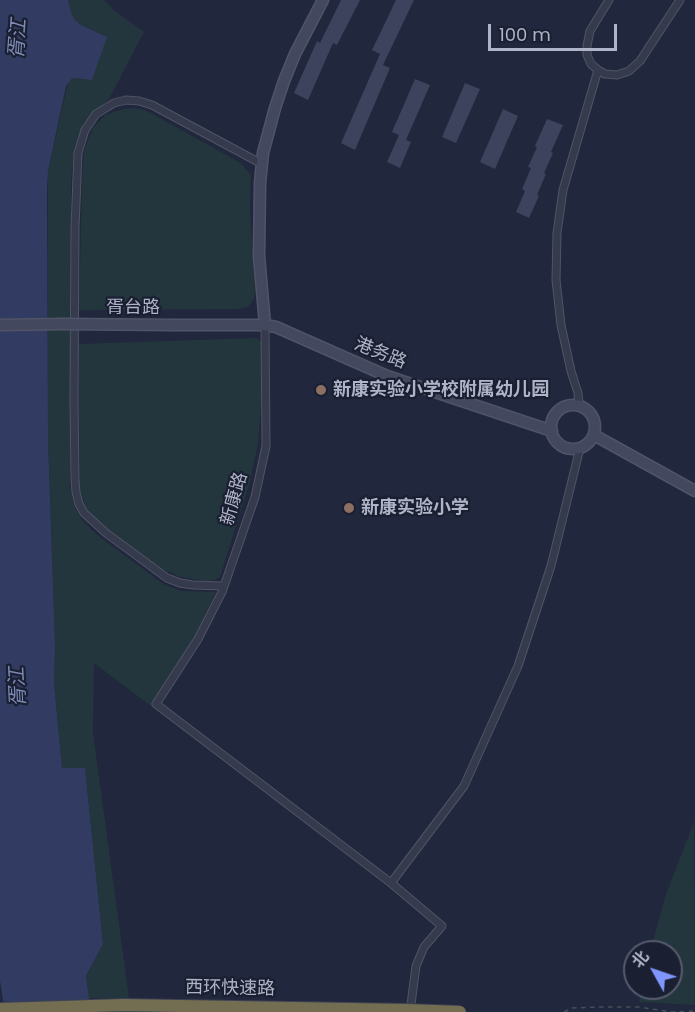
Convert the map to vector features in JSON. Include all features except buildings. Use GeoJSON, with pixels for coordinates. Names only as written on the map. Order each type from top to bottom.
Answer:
{"type":"FeatureCollection","features":[{"type":"Feature","properties":{"kind":"highway","name":"西环快速路"},"geometry":{"type":"LineString","coordinates":[[0,1009],[123,1005],[460,1012]]}},
{"type":"Feature","properties":{"kind":"street","name":"新康路"},"geometry":{"type":"LineString","coordinates":[[323,0],[295,54],[284,81],[268,131],[262,164],[259,256],[265,325],[266,446],[255,497],[224,586],[198,639],[156,704],[391,883]]}},
{"type":"Feature","properties":{"kind":"street"},"geometry":{"type":"LineString","coordinates":[[609,0],[590,31],[587,55],[591,64],[598,70],[605,74],[617,75],[629,71],[640,61],[680,0]]}},
{"type":"Feature","properties":{"kind":"street"},"geometry":{"type":"LineString","coordinates":[[579,405],[561,325],[556,280],[557,233],[563,190],[598,70]]}},
{"type":"Feature","properties":{"kind":"street"},"geometry":{"type":"LineString","coordinates":[[224,586],[193,585],[167,578],[106,533],[84,513],[80,504],[76,492],[74,412],[78,153],[85,130],[96,114],[114,103],[126,100],[152,105],[262,164]]}},
{"type":"Feature","properties":{"kind":"street","name":"胥台路"},"geometry":{"type":"LineString","coordinates":[[0,325],[265,325]]}},
{"type":"Feature","properties":{"kind":"street","name":"港务路"},"geometry":{"type":"LineString","coordinates":[[265,325],[276,327],[387,376],[552,431]]}},
{"type":"Feature","properties":{"kind":"street"},"geometry":{"type":"LineString","coordinates":[[579,405],[591,413],[595,428],[594,435],[586,445],[573,449],[559,443],[552,431],[552,424],[558,411],[564,407],[579,405]]}},
{"type":"Feature","properties":{"kind":"street"},"geometry":{"type":"LineString","coordinates":[[594,435],[695,491]]}},
{"type":"Feature","properties":{"kind":"street"},"geometry":{"type":"LineString","coordinates":[[410,1012],[416,966],[424,947],[442,926],[391,883],[464,786],[518,666],[551,566],[580,448]]}},
{"type":"Feature","properties":{"kind":"path"},"geometry":{"type":"LineString","coordinates":[[564,1012],[572,1008],[599,1006],[638,1007],[672,1012],[695,1011]]}},
{"type":"Feature","properties":{"kind":"shaded area"},"geometry":{"type":"Polygon","coordinates":[[[68,0],[104,0],[144,32],[109,99],[83,124],[74,150],[71,182],[70,486],[73,501],[82,520],[96,534],[165,585],[182,591],[216,592],[195,635],[151,706],[94,663],[93,733],[129,998],[89,998],[86,976],[103,944],[85,768],[62,768],[54,683],[55,646],[48,439],[48,171],[68,82],[71,79],[82,78],[106,37],[75,20],[68,0]]]}},
{"type":"Feature","properties":{"kind":"shaded area"},"geometry":{"type":"Polygon","coordinates":[[[135,108],[151,113],[241,163],[251,175],[250,209],[255,292],[254,299],[248,307],[238,309],[79,310],[84,151],[93,128],[105,115],[135,108]]]}},
{"type":"Feature","properties":{"kind":"shaded area"},"geometry":{"type":"Polygon","coordinates":[[[256,338],[263,345],[265,357],[258,443],[250,482],[220,577],[206,581],[180,577],[162,569],[95,521],[88,513],[80,489],[78,344],[256,338]]]}},
{"type":"Feature","properties":{"kind":"shaded area"},"geometry":{"type":"Polygon","coordinates":[[[694,822],[695,1005],[639,1002],[639,1000],[683,1000],[683,940],[653,940],[665,897],[694,822]]]}},
{"type":"Feature","properties":{"kind":"water","name":"胥江"},"geometry":{"type":"Polygon","coordinates":[[[0,0],[68,0],[75,20],[107,37],[92,80],[75,78],[71,79],[66,86],[48,171],[47,190],[48,439],[55,646],[54,683],[62,768],[85,768],[103,944],[86,976],[89,998],[103,1012],[5,1012],[0,981],[0,0]]]}},
{"type":"Feature","properties":{"kind":"place","name":"新康实验小学校附属幼儿园"},"geometry":{"type":"Point","coordinates":[321,390]}},
{"type":"Feature","properties":{"kind":"place","name":"新康实验小学"},"geometry":{"type":"Point","coordinates":[349,508]}}]}
